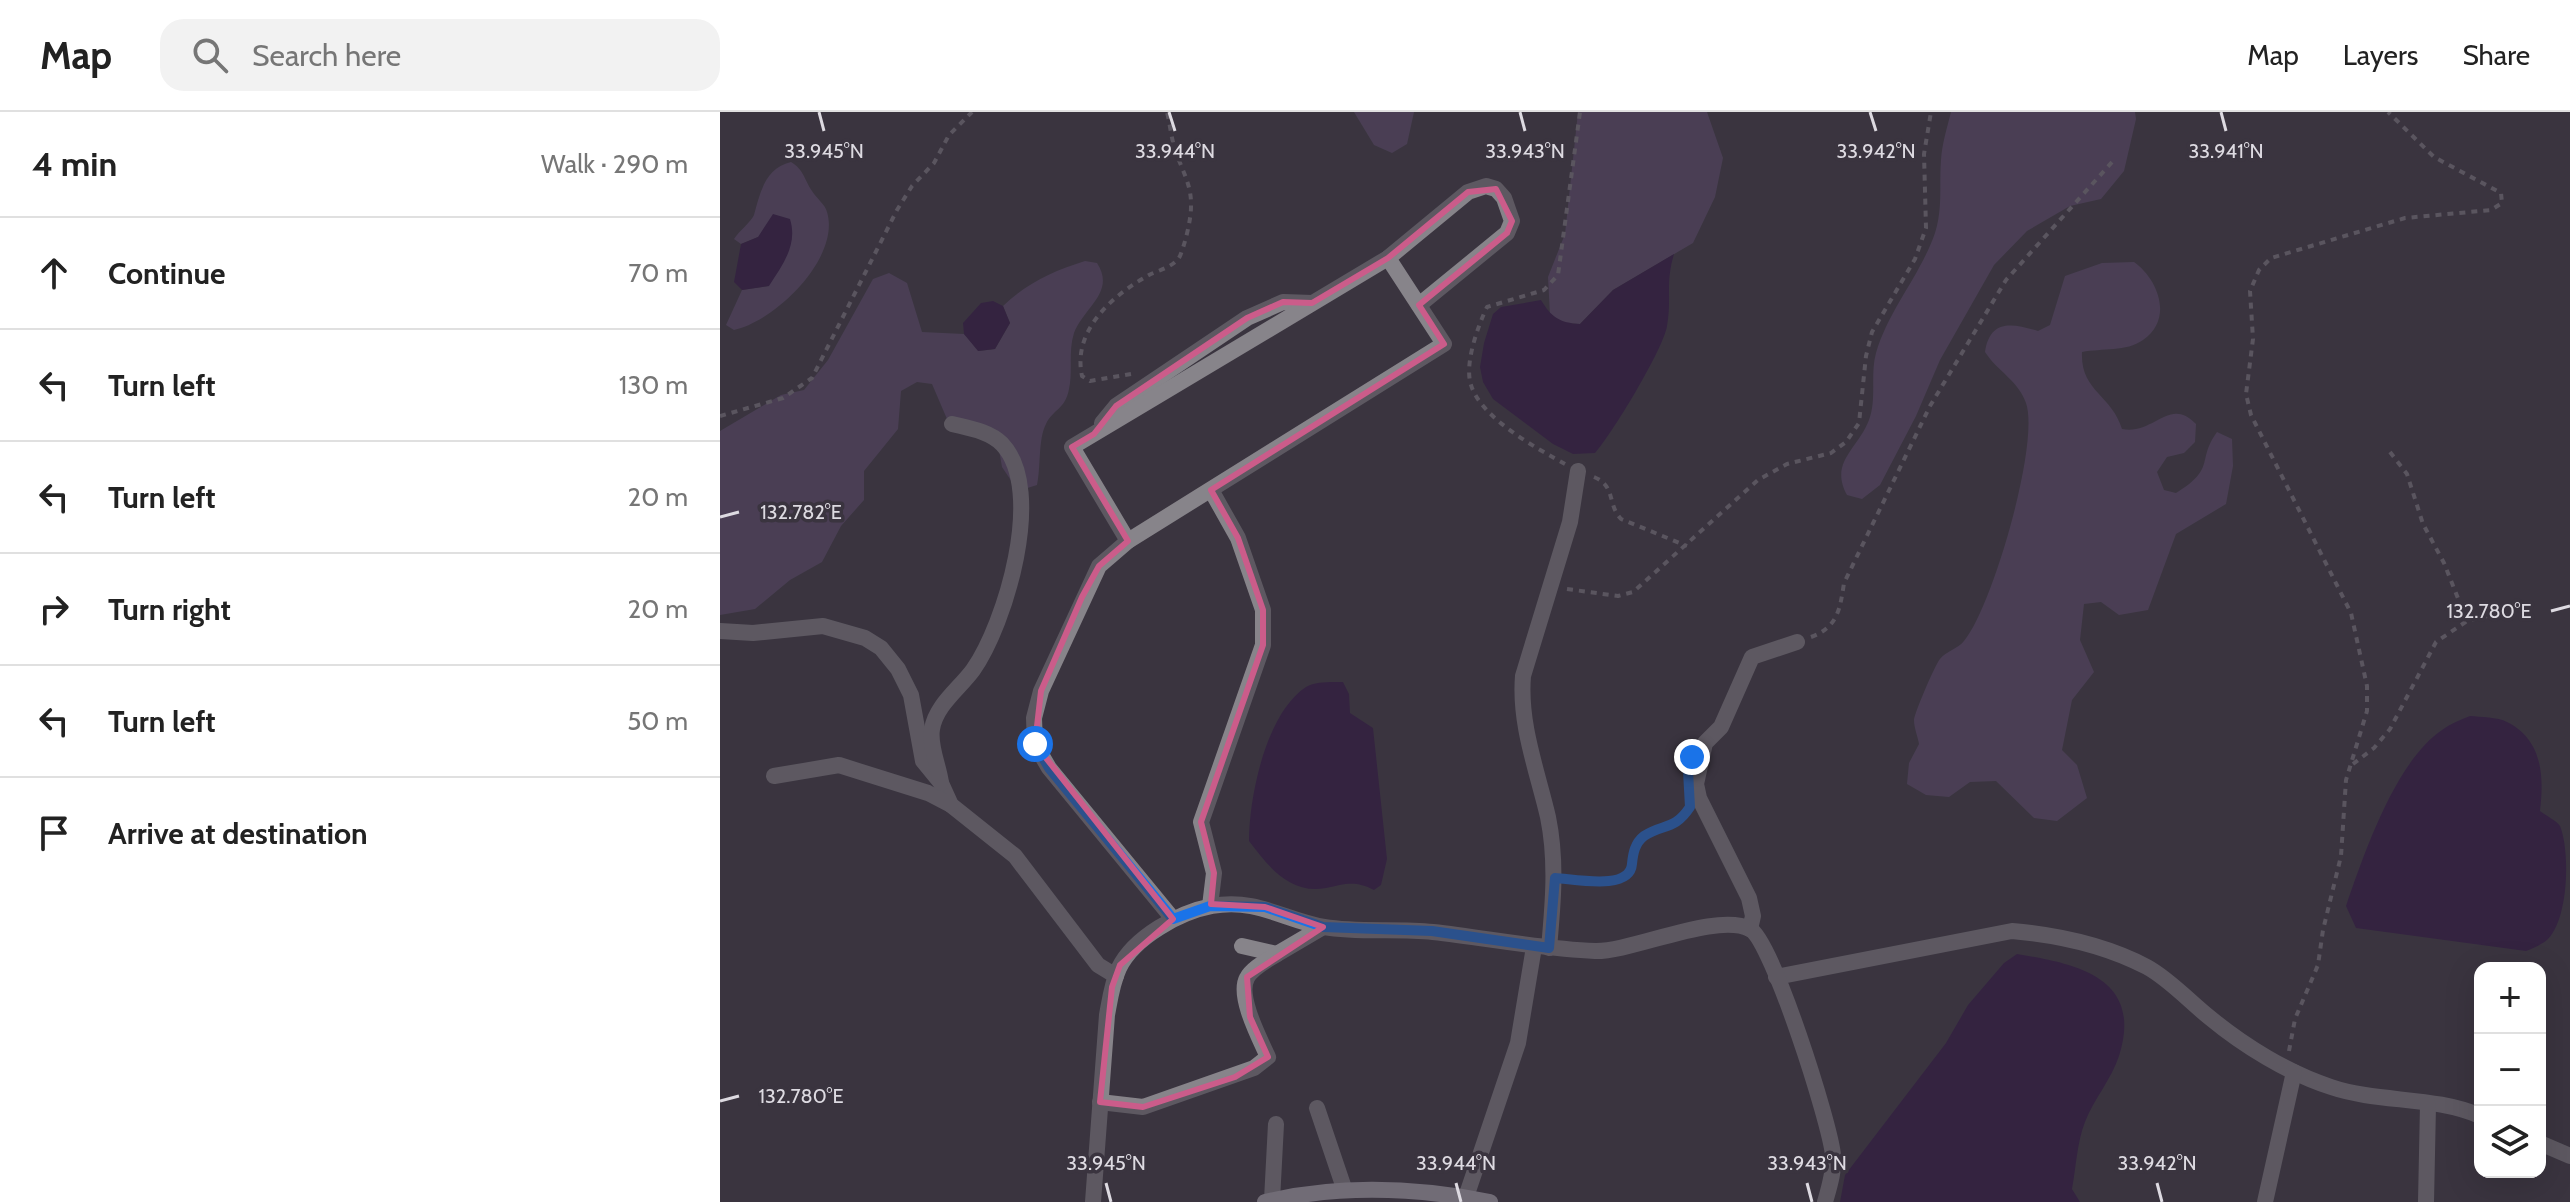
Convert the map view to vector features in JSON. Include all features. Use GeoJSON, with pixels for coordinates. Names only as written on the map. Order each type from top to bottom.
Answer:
{"type":"FeatureCollection","features":[{"type":"Feature","properties":{"kind":"main road"},"geometry":{"type":"LineString","coordinates":[[1268,1201],[1344,1188],[1386,1196],[1466,1197],[1490,1202]]}},
{"type":"Feature","properties":{"kind":"street"},"geometry":{"type":"LineString","coordinates":[[1128,541],[1072,447],[1388,258],[1468,192],[1486,186],[1496,189],[1504,198],[1512,221],[1507,233],[1419,305]]}},
{"type":"Feature","properties":{"kind":"street"},"geometry":{"type":"LineString","coordinates":[[1173,919],[1049,768],[1035,744],[1034,718],[1041,691],[1099,566],[1128,541],[1444,344],[1388,258]]}},
{"type":"Feature","properties":{"kind":"street"},"geometry":{"type":"LineString","coordinates":[[941,783],[932,729],[941,708],[974,669],[992,632],[1010,585],[1020,529],[1015,468],[1002,444],[978,430],[952,424]]}},
{"type":"Feature","properties":{"kind":"street"},"geometry":{"type":"LineString","coordinates":[[1466,1197],[1518,1043],[1542,947],[1555,878],[1548,819],[1521,700],[1523,676],[1570,522],[1578,471]]}},
{"type":"Feature","properties":{"kind":"street"},"geometry":{"type":"LineString","coordinates":[[1210,906],[1214,873],[1201,822],[1263,645],[1263,610],[1238,538],[1211,490]]}},
{"type":"Feature","properties":{"kind":"street"},"geometry":{"type":"LineString","coordinates":[[720,631],[753,633],[823,626],[865,638],[881,648],[898,669],[911,695],[923,761],[941,783],[951,805]]}},
{"type":"Feature","properties":{"kind":"street"},"geometry":{"type":"LineString","coordinates":[[1750,929],[1753,916],[1749,898],[1699,798],[1696,784],[1705,743],[1721,727],[1752,657],[1797,642]]}},
{"type":"Feature","properties":{"kind":"street"},"geometry":{"type":"LineString","coordinates":[[774,776],[839,765],[928,793],[951,805],[1015,856],[1098,965],[1116,976]]}},
{"type":"Feature","properties":{"kind":"street"},"geometry":{"type":"LineString","coordinates":[[1093,1202],[1107,1015],[1120,965],[1141,943],[1173,919],[1210,906],[1265,907],[1323,927],[1432,931],[1542,947],[1600,951],[1667,935],[1732,926],[1750,929],[1761,941],[1803,1047],[1834,1156],[1825,1202]]}},
{"type":"Feature","properties":{"kind":"street"},"geometry":{"type":"LineString","coordinates":[[1100,1102],[1143,1107],[1254,1068],[1268,1057],[1250,1017],[1244,988],[1247,977],[1277,954],[1323,927]]}},
{"type":"Feature","properties":{"kind":"street"},"geometry":{"type":"LineString","coordinates":[[1776,977],[1899,950],[2012,931],[2048,934],[2105,949],[2149,968],[2213,1021],[2290,1070],[2332,1088],[2428,1105],[2460,1107],[2474,1113]]}},
{"type":"Feature","properties":{"kind":"street"},"geometry":{"type":"LineString","coordinates":[[1242,946],[1277,954]]}},
{"type":"Feature","properties":{"kind":"street"},"geometry":{"type":"LineString","coordinates":[[2265,1202],[2290,1070]]}},
{"type":"Feature","properties":{"kind":"street"},"geometry":{"type":"LineString","coordinates":[[2426,1202],[2428,1105]]}},
{"type":"Feature","properties":{"kind":"street"},"geometry":{"type":"LineString","coordinates":[[1317,1108],[1344,1188]]}},
{"type":"Feature","properties":{"kind":"street"},"geometry":{"type":"LineString","coordinates":[[1268,1201],[1276,1124]]}},
{"type":"Feature","properties":{"kind":"street"},"geometry":{"type":"LineString","coordinates":[[2546,1146],[2570,1156]]}},
{"type":"Feature","properties":{"kind":"path"},"geometry":{"type":"LineString","coordinates":[[720,416],[783,398],[812,378],[904,198],[934,163],[949,135],[972,112]]}},
{"type":"Feature","properties":{"kind":"path"},"geometry":{"type":"LineString","coordinates":[[1138,372],[1090,381],[1082,376],[1079,363],[1085,338],[1102,311],[1122,291],[1170,266],[1179,257],[1192,209],[1189,185],[1175,150],[1167,112]]}},
{"type":"Feature","properties":{"kind":"path"},"geometry":{"type":"LineString","coordinates":[[1580,112],[1558,275],[1544,290],[1487,307],[1470,367],[1471,385],[1487,409],[1528,444],[1605,482],[1612,491],[1614,512],[1621,519],[1687,546]]}},
{"type":"Feature","properties":{"kind":"path"},"geometry":{"type":"LineString","coordinates":[[1549,587],[1618,596],[1633,592],[1758,480],[1787,464],[1831,453],[1846,442],[1859,423],[1866,356],[1872,332],[1915,259],[1926,228],[1924,154],[1931,112]]}},
{"type":"Feature","properties":{"kind":"path"},"geometry":{"type":"LineString","coordinates":[[2290,1070],[2295,1019],[2318,965],[2341,856],[2346,780],[2367,711],[2362,663],[2351,613],[2330,565],[2251,415],[2246,394],[2253,339],[2250,291],[2259,270],[2271,258],[2375,225],[2405,218],[2491,210],[2502,203],[2501,193],[2434,157],[2388,112]]}},
{"type":"Feature","properties":{"kind":"path"},"geometry":{"type":"LineString","coordinates":[[1797,642],[1832,626],[1839,613],[1844,583],[1930,406],[2006,280],[2113,161]]}},
{"type":"Feature","properties":{"kind":"path"},"geometry":{"type":"LineString","coordinates":[[2390,452],[2407,474],[2429,539],[2444,563],[2467,621]]}},
{"type":"Feature","properties":{"kind":"path"},"geometry":{"type":"LineString","coordinates":[[2351,765],[2374,748],[2390,729],[2436,642],[2467,621],[2500,613]]}},
{"type":"Feature","properties":{"kind":"path"},"geometry":{"type":"LineString","coordinates":[[1555,878],[1617,881],[1627,877],[1632,872],[1637,843],[1646,835],[1673,826],[1690,807]]}},
{"type":"Feature","properties":{"kind":"highlighted area"},"geometry":{"type":"Polygon","coordinates":[[[1496,189],[1512,221],[1507,233],[1419,305],[1444,344],[1211,490],[1238,538],[1263,610],[1263,645],[1201,822],[1214,873],[1211,904],[1265,907],[1323,927],[1247,977],[1250,1017],[1268,1057],[1235,1077],[1143,1107],[1100,1102],[1112,987],[1120,965],[1173,919],[1035,744],[1041,691],[1082,597],[1099,566],[1128,541],[1072,447],[1094,434],[1116,406],[1247,318],[1283,302],[1312,303],[1388,258],[1468,192],[1496,189]]]}},
{"type":"Feature","properties":{"kind":"shaded area"},"geometry":{"type":"Polygon","coordinates":[[[1354,112],[1414,112],[1407,144],[1392,153],[1374,145],[1354,112]]]}},
{"type":"Feature","properties":{"kind":"shaded area"},"geometry":{"type":"Polygon","coordinates":[[[1578,112],[1707,112],[1723,158],[1715,197],[1693,243],[1613,290],[1580,324],[1564,323],[1550,315],[1548,277],[1565,234],[1578,112]]]}},
{"type":"Feature","properties":{"kind":"shaded area"},"geometry":{"type":"Polygon","coordinates":[[[1951,112],[2135,112],[2136,119],[2124,171],[2101,199],[2070,206],[2027,231],[1994,265],[1940,360],[1916,416],[1880,485],[1862,499],[1847,495],[1842,483],[1843,464],[1869,420],[1873,404],[1874,361],[1882,337],[1935,233],[1940,205],[1942,154],[1951,112]]]}},
{"type":"Feature","properties":{"kind":"shaded area"},"geometry":{"type":"Polygon","coordinates":[[[791,162],[826,209],[829,230],[824,249],[801,285],[785,301],[750,325],[734,330],[726,325],[742,290],[769,286],[758,237],[741,244],[734,239],[752,218],[769,176],[791,162]]]}},
{"type":"Feature","properties":{"kind":"shaded area"},"geometry":{"type":"Polygon","coordinates":[[[773,214],[790,219],[792,237],[788,254],[769,286],[742,290],[734,282],[741,244],[758,237],[773,214]]]}},
{"type":"Feature","properties":{"kind":"shaded area"},"geometry":{"type":"Polygon","coordinates":[[[1674,254],[1664,337],[1636,391],[1595,453],[1573,454],[1553,444],[1493,399],[1483,382],[1480,367],[1493,314],[1501,307],[1541,300],[1557,318],[1580,324],[1613,290],[1674,254]]]}},
{"type":"Feature","properties":{"kind":"shaded area"},"geometry":{"type":"Polygon","coordinates":[[[1085,261],[1097,263],[1103,283],[1074,333],[1069,389],[1065,401],[1043,430],[1037,485],[1018,491],[1002,467],[998,444],[947,419],[932,384],[917,382],[901,391],[898,429],[864,471],[864,500],[841,526],[822,562],[790,580],[755,609],[720,615],[720,431],[781,395],[804,390],[828,360],[873,279],[889,273],[907,283],[922,332],[964,334],[979,351],[995,349],[1010,323],[1003,306],[1012,298],[1041,279],[1085,261]]]}},
{"type":"Feature","properties":{"kind":"shaded area"},"geometry":{"type":"Polygon","coordinates":[[[2134,262],[2143,269],[2156,289],[2160,311],[2158,321],[2152,331],[2136,344],[2082,352],[2086,376],[2111,408],[2122,429],[2144,427],[2178,414],[2196,424],[2195,442],[2184,453],[2167,457],[2157,472],[2164,490],[2176,493],[2197,477],[2217,432],[2232,439],[2233,466],[2226,504],[2176,534],[2148,610],[2119,615],[2101,602],[2084,604],[2080,640],[2094,672],[2072,700],[2062,750],[2077,765],[2087,798],[2057,821],[2034,818],[1996,781],[1970,782],[1949,797],[1926,795],[1907,784],[1909,763],[1919,744],[1915,716],[1937,663],[1964,641],[1987,596],[2011,525],[2026,452],[2029,423],[2026,403],[2018,388],[1985,352],[1988,341],[1997,329],[2004,326],[2038,331],[2050,325],[2065,276],[2102,263],[2134,262]]]}},
{"type":"Feature","properties":{"kind":"shaded area"},"geometry":{"type":"Polygon","coordinates":[[[993,301],[1003,306],[1010,323],[995,349],[978,351],[964,334],[963,323],[981,303],[993,301]]]}},
{"type":"Feature","properties":{"kind":"shaded area"},"geometry":{"type":"Polygon","coordinates":[[[1343,682],[1349,694],[1350,713],[1373,728],[1387,859],[1381,885],[1374,890],[1355,884],[1313,889],[1301,887],[1272,869],[1249,841],[1256,780],[1262,757],[1280,716],[1292,699],[1306,687],[1343,682]]]}},
{"type":"Feature","properties":{"kind":"shaded area"},"geometry":{"type":"Polygon","coordinates":[[[2470,716],[2503,720],[2528,739],[2541,773],[2540,811],[2560,826],[2563,837],[2566,884],[2560,916],[2548,939],[2526,951],[2356,928],[2346,906],[2383,810],[2410,764],[2442,730],[2470,716]]]}},
{"type":"Feature","properties":{"kind":"shaded area"},"geometry":{"type":"Polygon","coordinates":[[[2017,954],[2061,963],[2100,979],[2113,992],[2122,1008],[2124,1029],[2119,1056],[2080,1138],[2072,1189],[2080,1202],[1840,1202],[1845,1175],[1946,1043],[1968,1005],[2004,963],[2017,954]]]}},
{"type":"Feature","properties":{"kind":"route"},"geometry":{"type":"LineString","coordinates":[[1035,744],[1049,768],[1173,919],[1210,906],[1265,907],[1323,927],[1432,931],[1549,948],[1555,878],[1617,881],[1627,877],[1632,872],[1637,843],[1646,835],[1673,826],[1690,807],[1688,771],[1692,757]]}}]}
